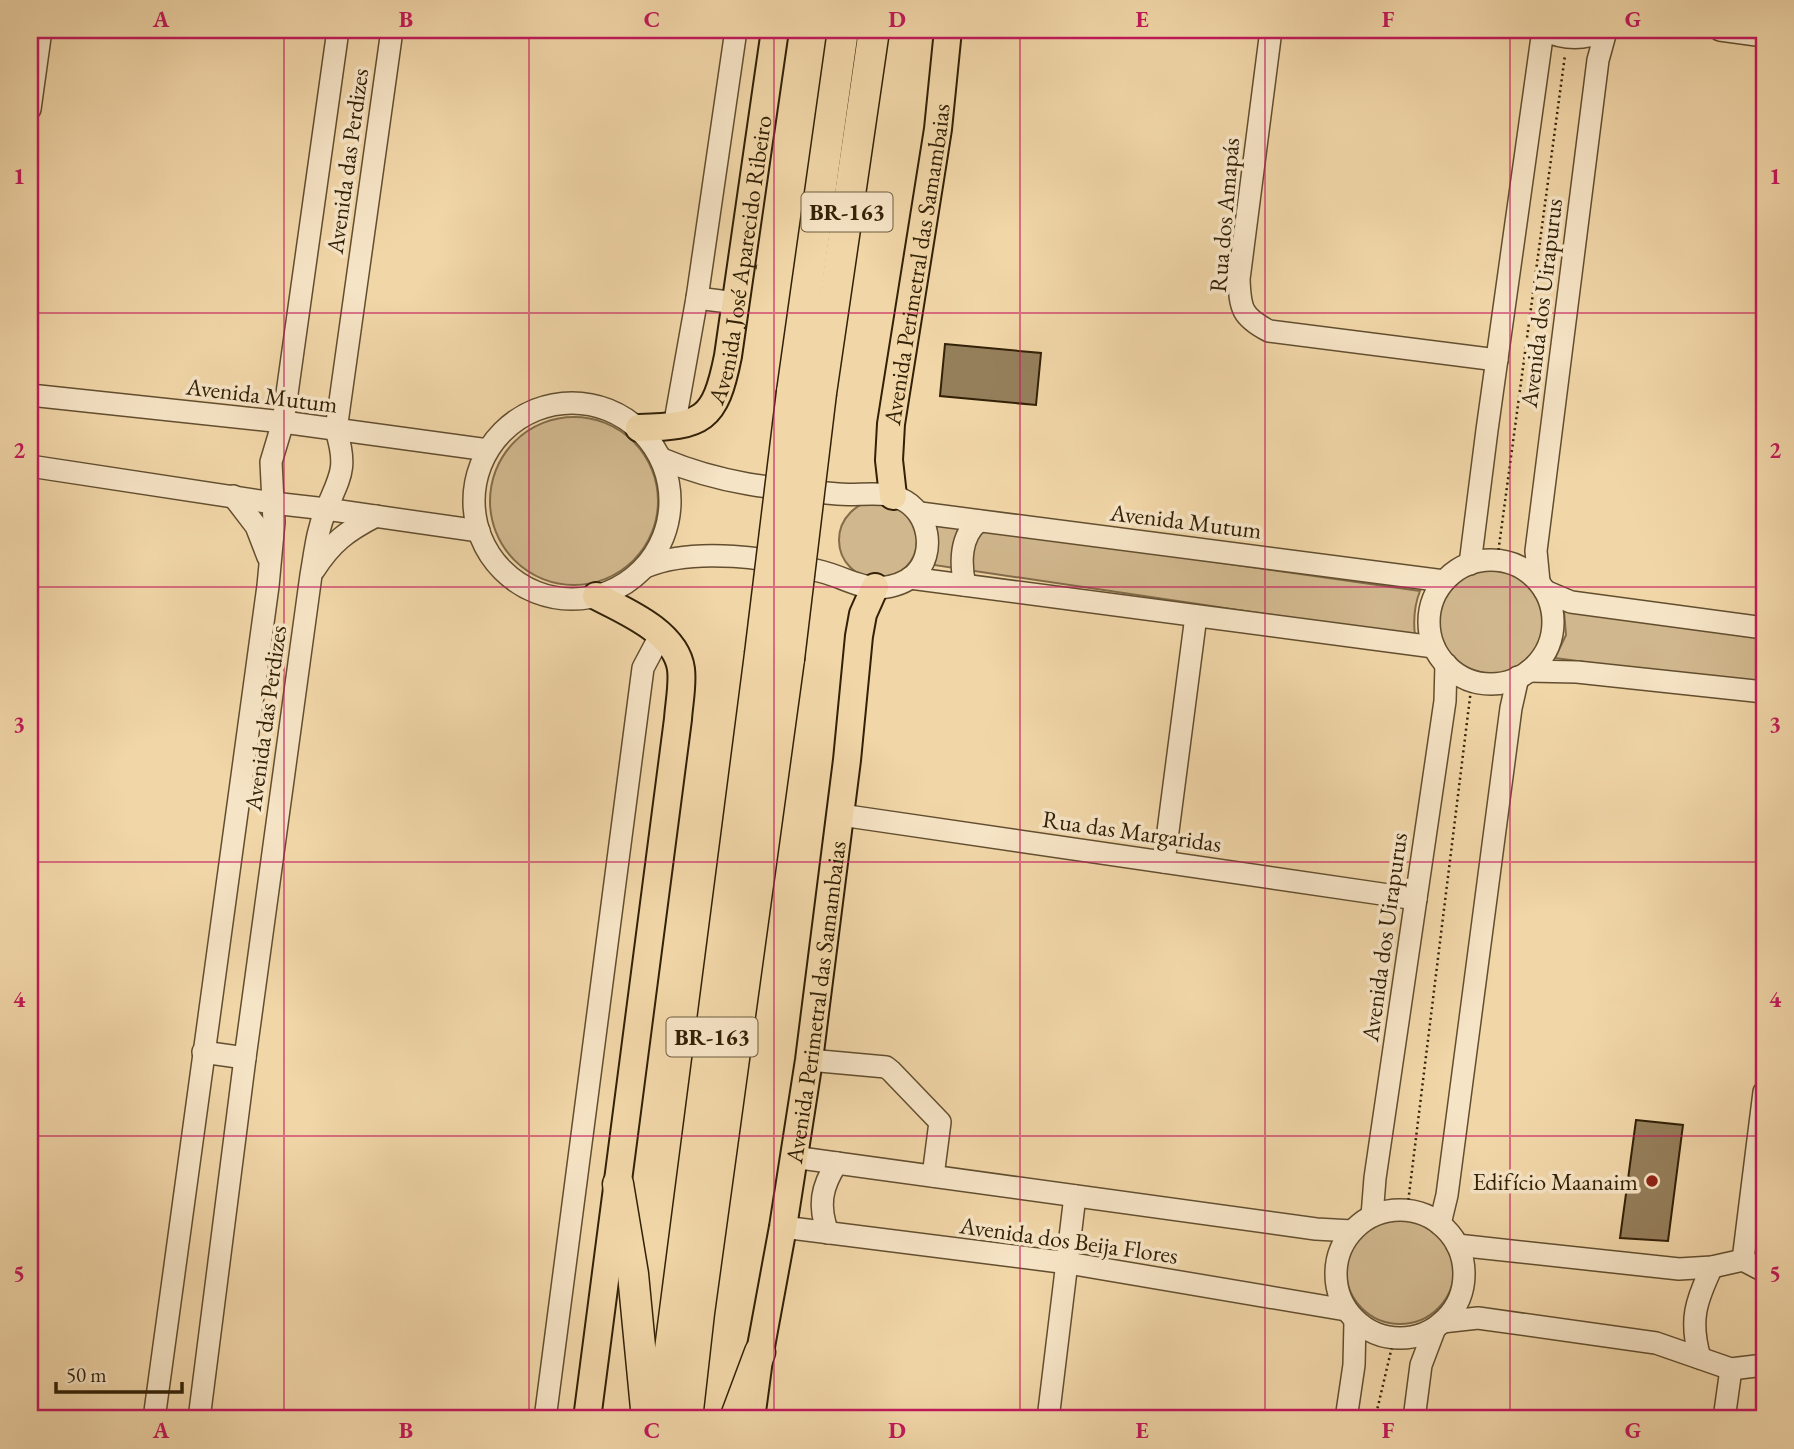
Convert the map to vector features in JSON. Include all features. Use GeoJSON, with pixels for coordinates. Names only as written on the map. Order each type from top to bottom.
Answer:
{"type":"FeatureCollection","features":[{"type":"Feature","properties":{"kind":"highway","name":"BR-163"},"geometry":{"type":"LineString","coordinates":[[687,1419],[806,393],[843,30]]}},
{"type":"Feature","properties":{"kind":"highway","name":"BR-163"},"geometry":{"type":"LineString","coordinates":[[806,393],[874,30]]}},
{"type":"Feature","properties":{"kind":"highway","name":"BR-163"},"geometry":{"type":"LineString","coordinates":[[661,1419],[774,656]]}},
{"type":"Feature","properties":{"kind":"highway"},"geometry":{"type":"LineString","coordinates":[[618,1184],[633,1274],[647,1419]]}},
{"type":"Feature","properties":{"kind":"highway"},"geometry":{"type":"LineString","coordinates":[[735,1419],[760,1352]]}},
{"type":"Feature","properties":{"kind":"main road","name":"Avenida José Aparecido Ribeiro"},"geometry":{"type":"LineString","coordinates":[[639,428],[686,425],[713,405],[721,391],[775,30]]}},
{"type":"Feature","properties":{"kind":"main road","name":"Avenida Perimetral das Samambaias"},"geometry":{"type":"LineString","coordinates":[[893,496],[889,460],[891,424],[938,129],[948,30]]}},
{"type":"Feature","properties":{"kind":"main road","name":"Avenida Perimetral das Samambaias"},"geometry":{"type":"LineString","coordinates":[[751,1419],[809,1060],[841,815],[863,614],[875,587]]}},
{"type":"Feature","properties":{"kind":"main road"},"geometry":{"type":"LineString","coordinates":[[587,1419],[678,719],[681,668],[679,659],[661,634],[639,618],[596,596]]}},
{"type":"Feature","properties":{"kind":"street"},"geometry":{"type":"LineString","coordinates":[[30,110],[41,30]]}},
{"type":"Feature","properties":{"kind":"street","name":"Avenida das Perdizes"},"geometry":{"type":"LineString","coordinates":[[154,1419],[266,599],[274,522],[271,462],[283,422],[338,30]]}},
{"type":"Feature","properties":{"kind":"street","name":"Avenida das Perdizes"},"geometry":{"type":"LineString","coordinates":[[200,1419],[245,1058],[311,575],[317,537],[342,471],[341,443],[336,430],[392,30]]}},
{"type":"Feature","properties":{"kind":"street"},"geometry":{"type":"LineString","coordinates":[[674,427],[697,298],[736,30]]}},
{"type":"Feature","properties":{"kind":"street","name":"Rua dos Amapás"},"geometry":{"type":"LineString","coordinates":[[1271,30],[1240,279],[1240,304],[1250,321],[1269,331],[1497,360]]}},
{"type":"Feature","properties":{"kind":"street"},"geometry":{"type":"LineString","coordinates":[[1543,30],[1567,38],[1590,36],[1606,30]]}},
{"type":"Feature","properties":{"kind":"street","name":"Avenida dos Uirapurus"},"geometry":{"type":"LineString","coordinates":[[1470,564],[1543,30]]}},
{"type":"Feature","properties":{"kind":"street","name":"Avenida dos Uirapurus"},"geometry":{"type":"LineString","coordinates":[[1542,587],[1536,551],[1598,60],[1606,30]]}},
{"type":"Feature","properties":{"kind":"street"},"geometry":{"type":"LineString","coordinates":[[1720,30],[1764,36]]}},
{"type":"Feature","properties":{"kind":"street"},"geometry":{"type":"LineString","coordinates":[[697,298],[736,303]]}},
{"type":"Feature","properties":{"kind":"street","name":"Avenida Mutum"},"geometry":{"type":"LineString","coordinates":[[30,396],[283,422],[488,450]]}},
{"type":"Feature","properties":{"kind":"street"},"geometry":{"type":"LineString","coordinates":[[568,403],[606,409],[639,428],[662,459],[671,496],[670,515],[661,542],[645,567],[614,590],[577,599],[539,593],[506,574],[493,560],[479,531],[474,506],[479,468],[499,435],[522,417],[548,406],[568,403]]}},
{"type":"Feature","properties":{"kind":"street"},"geometry":{"type":"LineString","coordinates":[[645,567],[661,560],[713,556],[806,567],[875,587],[890,586],[910,578],[919,570],[927,544],[920,513],[902,499],[893,496],[858,496],[755,487],[700,474],[662,459]]}},
{"type":"Feature","properties":{"kind":"street"},"geometry":{"type":"LineString","coordinates":[[30,466],[479,531]]}},
{"type":"Feature","properties":{"kind":"street"},"geometry":{"type":"LineString","coordinates":[[233,496],[256,526],[269,562]]}},
{"type":"Feature","properties":{"kind":"street","name":"Avenida Mutum"},"geometry":{"type":"LineString","coordinates":[[920,513],[1444,581]]}},
{"type":"Feature","properties":{"kind":"street"},"geometry":{"type":"LineString","coordinates":[[311,575],[332,545],[348,530],[376,516]]}},
{"type":"Feature","properties":{"kind":"street"},"geometry":{"type":"LineString","coordinates":[[965,585],[961,561],[969,532],[979,521]]}},
{"type":"Feature","properties":{"kind":"street"},"geometry":{"type":"LineString","coordinates":[[1764,628],[1571,602],[1542,587],[1525,570],[1507,562],[1489,560],[1470,564],[1444,581],[1430,612],[1430,630],[1440,656],[1458,674],[1472,681],[1488,684],[1503,682],[1523,674],[1577,672],[1764,692]]}},
{"type":"Feature","properties":{"kind":"street"},"geometry":{"type":"LineString","coordinates":[[910,578],[1196,616],[1440,656]]}},
{"type":"Feature","properties":{"kind":"street"},"geometry":{"type":"LineString","coordinates":[[1440,1224],[1447,1195],[1511,708],[1523,674],[1541,658],[1550,643],[1553,625],[1552,607],[1542,587]]}},
{"type":"Feature","properties":{"kind":"street"},"geometry":{"type":"LineString","coordinates":[[1164,862],[1196,616]]}},
{"type":"Feature","properties":{"kind":"street"},"geometry":{"type":"LineString","coordinates":[[545,1419],[643,668],[661,634]]}},
{"type":"Feature","properties":{"kind":"street","name":"Avenida dos Uirapurus"},"geometry":{"type":"LineString","coordinates":[[1372,1216],[1375,1178],[1445,701],[1440,656]]}},
{"type":"Feature","properties":{"kind":"street","name":"Rua das Margaridas"},"geometry":{"type":"LineString","coordinates":[[841,815],[1416,899]]}},
{"type":"Feature","properties":{"kind":"street"},"geometry":{"type":"LineString","coordinates":[[203,1052],[245,1058]]}},
{"type":"Feature","properties":{"kind":"street"},"geometry":{"type":"LineString","coordinates":[[809,1060],[888,1069],[940,1122],[933,1176]]}},
{"type":"Feature","properties":{"kind":"street"},"geometry":{"type":"LineString","coordinates":[[1743,1260],[1764,1092]]}},
{"type":"Feature","properties":{"kind":"street","name":"Avenida dos Beija Flores"},"geometry":{"type":"LineString","coordinates":[[793,1157],[1316,1229],[1352,1231]]}},
{"type":"Feature","properties":{"kind":"street"},"geometry":{"type":"LineString","coordinates":[[828,1233],[822,1215],[821,1196],[826,1178],[836,1163]]}},
{"type":"Feature","properties":{"kind":"street"},"geometry":{"type":"LineString","coordinates":[[1048,1419],[1074,1196]]}},
{"type":"Feature","properties":{"kind":"street"},"geometry":{"type":"LineString","coordinates":[[1414,1419],[1421,1365],[1438,1325],[1455,1306],[1463,1286],[1463,1265],[1457,1245],[1440,1224],[1425,1215],[1390,1211],[1372,1216],[1352,1231],[1339,1253],[1335,1278],[1339,1295],[1351,1315],[1373,1332],[1394,1338],[1415,1336],[1438,1325],[1478,1318],[1656,1343],[1731,1369],[1761,1361]]}},
{"type":"Feature","properties":{"kind":"street","name":"Avenida dos Beija Flores"},"geometry":{"type":"LineString","coordinates":[[783,1227],[1068,1263],[1351,1315]]}},
{"type":"Feature","properties":{"kind":"street"},"geometry":{"type":"LineString","coordinates":[[1457,1245],[1679,1269],[1712,1267],[1743,1260],[1764,1271]]}},
{"type":"Feature","properties":{"kind":"street"},"geometry":{"type":"LineString","coordinates":[[1700,1358],[1694,1339],[1693,1320],[1696,1301],[1712,1267]]}},
{"type":"Feature","properties":{"kind":"street"},"geometry":{"type":"LineString","coordinates":[[1346,1419],[1354,1365],[1351,1315]]}},
{"type":"Feature","properties":{"kind":"street"},"geometry":{"type":"LineString","coordinates":[[1724,1419],[1731,1369]]}},
{"type":"Feature","properties":{"kind":"path"},"geometry":{"type":"LineString","coordinates":[[1497,561],[1567,38]]}},
{"type":"Feature","properties":{"kind":"path"},"geometry":{"type":"LineString","coordinates":[[1408,1211],[1472,681]]}},
{"type":"Feature","properties":{"kind":"path"},"geometry":{"type":"LineString","coordinates":[[1375,1419],[1394,1338]]}},
{"type":"Feature","properties":{"kind":"shaded area"},"geometry":{"type":"Polygon","coordinates":[[[574,417],[606,423],[633,442],[652,469],[658,501],[652,533],[633,560],[606,579],[574,585],[542,579],[515,560],[496,533],[490,501],[496,469],[515,442],[542,423],[574,417]]]}},
{"type":"Feature","properties":{"kind":"shaded area"},"geometry":{"type":"Polygon","coordinates":[[[878,501],[893,504],[905,513],[914,525],[917,540],[914,555],[905,567],[893,576],[878,579],[863,576],[851,567],[842,555],[839,540],[842,525],[851,513],[863,504],[878,501]]]}},
{"type":"Feature","properties":{"kind":"shaded area"},"geometry":{"type":"Polygon","coordinates":[[[935,522],[1420,591],[1414,613],[1415,636],[934,565],[938,544],[935,522]]]}},
{"type":"Feature","properties":{"kind":"shaded area"},"geometry":{"type":"Polygon","coordinates":[[[1491,569],[1511,573],[1528,585],[1540,602],[1544,622],[1540,642],[1528,659],[1511,671],[1491,675],[1471,671],[1454,659],[1442,642],[1438,622],[1442,602],[1454,585],[1471,573],[1491,569]]]}},
{"type":"Feature","properties":{"kind":"shaded area"},"geometry":{"type":"Polygon","coordinates":[[[1564,611],[1764,638],[1764,686],[1555,658],[1566,635],[1564,611]]]}},
{"type":"Feature","properties":{"kind":"shaded area"},"geometry":{"type":"Polygon","coordinates":[[[1400,1216],[1421,1220],[1438,1232],[1450,1249],[1454,1270],[1450,1291],[1438,1308],[1421,1320],[1400,1324],[1379,1320],[1362,1308],[1350,1291],[1346,1270],[1350,1249],[1362,1232],[1379,1220],[1400,1216]]]}},
{"type":"Feature","properties":{"kind":"building"},"geometry":{"type":"Polygon","coordinates":[[[945,344],[1041,353],[1036,405],[940,396],[945,344]]]}},
{"type":"Feature","properties":{"kind":"building","name":"Edifício Maanaim"},"geometry":{"type":"Polygon","coordinates":[[[1636,1120],[1683,1125],[1668,1241],[1620,1238],[1636,1120]]]}},
{"type":"Feature","properties":{"kind":"place","name":"Edifício Maanaim"},"geometry":{"type":"Point","coordinates":[1652,1181]}}]}
